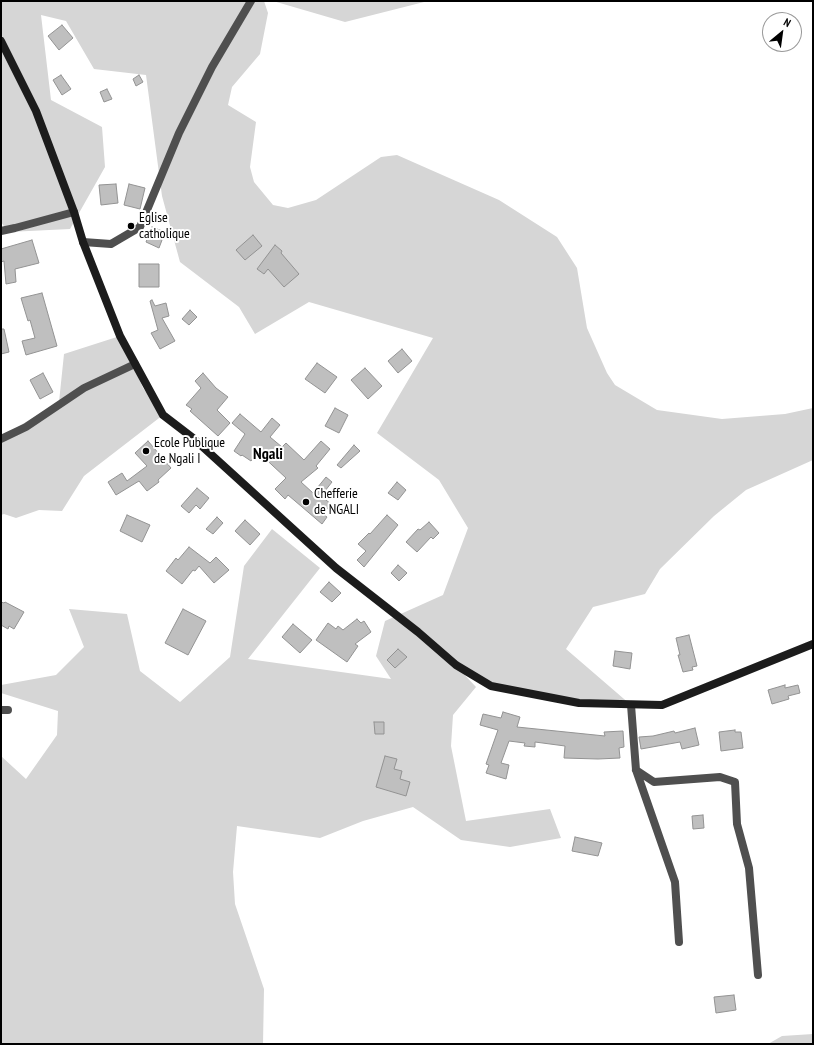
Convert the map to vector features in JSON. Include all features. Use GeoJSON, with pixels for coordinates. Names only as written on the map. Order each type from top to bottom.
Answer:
{"type":"FeatureCollection","features":[{"type":"Feature","properties":{"kind":"street"},"geometry":{"type":"LineString","coordinates":[[83,242],[111,244],[140,227],[178,133],[212,67],[251,1]]}},
{"type":"Feature","properties":{"kind":"street"},"geometry":{"type":"LineString","coordinates":[[1,41],[36,111],[74,212],[83,242],[120,336],[163,415],[193,438],[336,568],[418,632],[456,665],[491,686],[579,703],[662,705],[813,644]]}},
{"type":"Feature","properties":{"kind":"street"},"geometry":{"type":"LineString","coordinates":[[1,231],[74,212]]}},
{"type":"Feature","properties":{"kind":"street"},"geometry":{"type":"LineString","coordinates":[[1,438],[26,427],[84,388],[135,364]]}},
{"type":"Feature","properties":{"kind":"street"},"geometry":{"type":"LineString","coordinates":[[631,705],[636,770],[676,882],[679,942]]}},
{"type":"Feature","properties":{"kind":"street"},"geometry":{"type":"LineString","coordinates":[[636,770],[654,782],[720,777],[735,782],[737,824],[749,868],[758,975]]}},
{"type":"Feature","properties":{"kind":"shaded area"},"geometry":{"type":"Polygon","coordinates":[[[1,1],[264,1],[268,13],[260,54],[232,87],[228,105],[256,122],[250,167],[254,182],[273,205],[288,208],[316,200],[381,157],[397,155],[499,200],[557,237],[577,268],[587,328],[607,373],[615,385],[657,410],[722,419],[785,414],[813,408],[813,460],[746,490],[714,516],[660,569],[645,594],[593,607],[566,649],[631,705],[579,703],[491,686],[459,669],[476,687],[453,715],[451,746],[466,821],[550,809],[561,838],[510,847],[461,840],[413,807],[363,821],[320,838],[237,826],[233,872],[235,904],[264,989],[263,1044],[1,1044],[1,756],[26,779],[57,735],[58,711],[1,693],[1,685],[56,675],[84,647],[69,609],[127,614],[140,671],[180,702],[230,657],[244,566],[272,529],[320,568],[248,659],[391,679],[376,656],[385,621],[443,595],[468,528],[439,480],[377,433],[433,338],[309,302],[255,334],[239,307],[180,262],[162,196],[146,75],[94,69],[66,21],[41,15],[51,100],[102,127],[105,167],[70,229],[8,232],[1,222],[1,1]]]}},
{"type":"Feature","properties":{"kind":"shaded area"},"geometry":{"type":"Polygon","coordinates":[[[273,1],[428,1],[345,22],[273,1]]]}},
{"type":"Feature","properties":{"kind":"shaded area"},"geometry":{"type":"Polygon","coordinates":[[[120,336],[143,388],[163,415],[84,476],[62,511],[39,510],[16,518],[4,514],[1,515],[1,437],[59,402],[64,354],[120,336]]]}},
{"type":"Feature","properties":{"kind":"shaded area"},"geometry":{"type":"Polygon","coordinates":[[[813,1034],[813,1044],[768,1044],[782,1036],[813,1034]]]}},
{"type":"Feature","properties":{"kind":"building"},"geometry":{"type":"Polygon","coordinates":[[[62,25],[73,38],[59,50],[48,36],[62,25]]]}},
{"type":"Feature","properties":{"kind":"building"},"geometry":{"type":"Polygon","coordinates":[[[61,75],[71,89],[62,95],[53,80],[61,75]]]}},
{"type":"Feature","properties":{"kind":"building"},"geometry":{"type":"Polygon","coordinates":[[[139,75],[143,82],[136,86],[133,79],[139,75]]]}},
{"type":"Feature","properties":{"kind":"building"},"geometry":{"type":"Polygon","coordinates":[[[107,89],[112,99],[104,102],[100,92],[107,89]]]}},
{"type":"Feature","properties":{"kind":"building"},"geometry":{"type":"Polygon","coordinates":[[[116,184],[118,203],[101,205],[99,185],[116,184]]]}},
{"type":"Feature","properties":{"kind":"building"},"geometry":{"type":"Polygon","coordinates":[[[129,184],[145,188],[140,209],[124,205],[129,184]]]}},
{"type":"Feature","properties":{"kind":"building"},"geometry":{"type":"Polygon","coordinates":[[[152,227],[165,232],[159,248],[146,242],[152,227]]]}},
{"type":"Feature","properties":{"kind":"building"},"geometry":{"type":"Polygon","coordinates":[[[253,235],[262,246],[245,260],[236,250],[253,235]]]}},
{"type":"Feature","properties":{"kind":"building"},"geometry":{"type":"Polygon","coordinates":[[[32,240],[39,263],[15,269],[16,282],[6,284],[4,261],[1,262],[1,249],[32,240]]]}},
{"type":"Feature","properties":{"kind":"building"},"geometry":{"type":"Polygon","coordinates":[[[275,245],[282,251],[281,253],[299,274],[284,287],[268,269],[264,274],[257,269],[275,245]]]}},
{"type":"Feature","properties":{"kind":"building"},"geometry":{"type":"Polygon","coordinates":[[[139,264],[159,264],[159,287],[139,287],[139,264]]]}},
{"type":"Feature","properties":{"kind":"building"},"geometry":{"type":"Polygon","coordinates":[[[42,293],[57,346],[26,355],[22,341],[35,338],[30,320],[28,321],[21,298],[42,293]]]}},
{"type":"Feature","properties":{"kind":"building"},"geometry":{"type":"Polygon","coordinates":[[[152,300],[155,306],[166,303],[169,316],[162,318],[175,341],[160,349],[151,333],[158,330],[150,301],[152,300]]]}},
{"type":"Feature","properties":{"kind":"building"},"geometry":{"type":"Polygon","coordinates":[[[190,310],[197,317],[189,325],[182,319],[190,310]]]}},
{"type":"Feature","properties":{"kind":"building"},"geometry":{"type":"Polygon","coordinates":[[[1,329],[4,329],[9,352],[1,354],[1,329]]]}},
{"type":"Feature","properties":{"kind":"building"},"geometry":{"type":"Polygon","coordinates":[[[402,349],[412,361],[398,373],[388,361],[402,349]]]}},
{"type":"Feature","properties":{"kind":"building"},"geometry":{"type":"Polygon","coordinates":[[[317,363],[337,377],[325,393],[305,379],[317,363]]]}},
{"type":"Feature","properties":{"kind":"building"},"geometry":{"type":"Polygon","coordinates":[[[365,368],[382,386],[368,399],[351,380],[365,368]]]}},
{"type":"Feature","properties":{"kind":"building"},"geometry":{"type":"Polygon","coordinates":[[[43,373],[53,392],[40,399],[30,380],[43,373]]]}},
{"type":"Feature","properties":{"kind":"building"},"geometry":{"type":"Polygon","coordinates":[[[203,373],[216,388],[228,397],[217,410],[230,423],[218,436],[190,411],[192,409],[186,405],[201,388],[195,381],[203,373]]]}},
{"type":"Feature","properties":{"kind":"building"},"geometry":{"type":"Polygon","coordinates":[[[335,408],[348,415],[339,433],[325,426],[335,408]]]}},
{"type":"Feature","properties":{"kind":"building"},"geometry":{"type":"Polygon","coordinates":[[[240,414],[261,432],[272,418],[280,425],[270,437],[282,447],[286,443],[304,460],[321,441],[330,449],[316,466],[318,468],[301,482],[313,493],[326,477],[332,482],[321,496],[331,504],[323,514],[327,517],[322,524],[288,495],[285,499],[275,489],[286,478],[258,452],[251,461],[234,451],[245,434],[232,423],[240,414]]]}},
{"type":"Feature","properties":{"kind":"building"},"geometry":{"type":"Polygon","coordinates":[[[148,441],[171,468],[158,480],[159,482],[147,491],[139,481],[116,495],[108,482],[122,473],[127,481],[147,466],[135,453],[148,441]]]}},
{"type":"Feature","properties":{"kind":"building"},"geometry":{"type":"Polygon","coordinates":[[[354,445],[360,451],[341,468],[337,465],[354,445]]]}},
{"type":"Feature","properties":{"kind":"building"},"geometry":{"type":"Polygon","coordinates":[[[397,482],[406,490],[398,500],[388,493],[397,482]]]}},
{"type":"Feature","properties":{"kind":"building"},"geometry":{"type":"Polygon","coordinates":[[[197,488],[209,498],[200,509],[196,505],[189,513],[181,506],[197,488]]]}},
{"type":"Feature","properties":{"kind":"building"},"geometry":{"type":"Polygon","coordinates":[[[127,515],[150,525],[142,542],[120,531],[127,515]]]}},
{"type":"Feature","properties":{"kind":"building"},"geometry":{"type":"Polygon","coordinates":[[[387,515],[398,525],[364,567],[357,560],[366,551],[358,544],[369,533],[370,534],[387,515]]]}},
{"type":"Feature","properties":{"kind":"building"},"geometry":{"type":"Polygon","coordinates":[[[217,517],[223,523],[213,534],[206,529],[217,517]]]}},
{"type":"Feature","properties":{"kind":"building"},"geometry":{"type":"Polygon","coordinates":[[[245,520],[260,534],[250,545],[235,531],[245,520]]]}},
{"type":"Feature","properties":{"kind":"building"},"geometry":{"type":"Polygon","coordinates":[[[429,522],[439,533],[433,539],[431,537],[417,552],[406,542],[418,529],[420,530],[429,522]]]}},
{"type":"Feature","properties":{"kind":"building"},"geometry":{"type":"Polygon","coordinates":[[[189,547],[210,563],[216,557],[229,570],[214,583],[199,566],[195,571],[193,570],[182,584],[166,571],[176,558],[178,560],[189,547]]]}},
{"type":"Feature","properties":{"kind":"building"},"geometry":{"type":"Polygon","coordinates":[[[398,565],[407,573],[399,581],[391,573],[398,565]]]}},
{"type":"Feature","properties":{"kind":"building"},"geometry":{"type":"Polygon","coordinates":[[[329,582],[341,593],[332,602],[320,592],[329,582]]]}},
{"type":"Feature","properties":{"kind":"building"},"geometry":{"type":"Polygon","coordinates":[[[1,602],[5,602],[24,612],[14,629],[9,626],[8,629],[1,625],[1,602]]]}},
{"type":"Feature","properties":{"kind":"building"},"geometry":{"type":"Polygon","coordinates":[[[183,609],[206,621],[188,655],[165,643],[183,609]]]}},
{"type":"Feature","properties":{"kind":"building"},"geometry":{"type":"Polygon","coordinates":[[[357,619],[361,623],[364,621],[371,632],[355,644],[358,646],[347,662],[316,640],[328,623],[336,629],[338,626],[343,630],[357,619]]]}},
{"type":"Feature","properties":{"kind":"building"},"geometry":{"type":"Polygon","coordinates":[[[293,624],[312,640],[300,653],[282,637],[293,624]]]}},
{"type":"Feature","properties":{"kind":"building"},"geometry":{"type":"Polygon","coordinates":[[[689,635],[697,666],[692,667],[693,670],[683,672],[678,655],[680,655],[676,638],[689,635]]]}},
{"type":"Feature","properties":{"kind":"building"},"geometry":{"type":"Polygon","coordinates":[[[398,649],[407,657],[395,668],[387,660],[398,649]]]}},
{"type":"Feature","properties":{"kind":"building"},"geometry":{"type":"Polygon","coordinates":[[[615,651],[632,653],[630,669],[613,666],[615,651]]]}},
{"type":"Feature","properties":{"kind":"building"},"geometry":{"type":"Polygon","coordinates":[[[785,685],[785,688],[798,685],[800,693],[788,696],[789,699],[772,704],[768,690],[785,685]]]}},
{"type":"Feature","properties":{"kind":"building"},"geometry":{"type":"Polygon","coordinates":[[[503,712],[520,717],[517,727],[605,736],[604,732],[623,731],[624,747],[619,748],[620,758],[564,758],[565,746],[535,742],[535,747],[524,746],[525,743],[509,741],[501,763],[509,765],[506,779],[486,773],[489,765],[486,764],[498,730],[480,725],[483,714],[501,718],[503,712]]]}},
{"type":"Feature","properties":{"kind":"building"},"geometry":{"type":"Polygon","coordinates":[[[374,722],[384,722],[384,734],[375,734],[374,722]]]}},
{"type":"Feature","properties":{"kind":"building"},"geometry":{"type":"Polygon","coordinates":[[[695,728],[699,745],[682,749],[680,742],[641,749],[639,737],[653,736],[674,731],[675,733],[695,728]]]}},
{"type":"Feature","properties":{"kind":"building"},"geometry":{"type":"Polygon","coordinates":[[[735,730],[735,732],[741,732],[743,748],[721,751],[719,732],[735,730]]]}},
{"type":"Feature","properties":{"kind":"building"},"geometry":{"type":"Polygon","coordinates":[[[385,756],[397,759],[394,769],[402,771],[400,779],[410,782],[406,796],[376,787],[385,756]]]}},
{"type":"Feature","properties":{"kind":"building"},"geometry":{"type":"Polygon","coordinates":[[[703,815],[704,828],[693,829],[692,816],[703,815]]]}},
{"type":"Feature","properties":{"kind":"building"},"geometry":{"type":"Polygon","coordinates":[[[575,837],[602,843],[598,856],[572,851],[575,837]]]}},
{"type":"Feature","properties":{"kind":"building"},"geometry":{"type":"Polygon","coordinates":[[[734,995],[736,1010],[716,1013],[714,997],[734,995]]]}},
{"type":"Feature","properties":{"kind":"place","name":"Eglise catholique"},"geometry":{"type":"Point","coordinates":[131,226]}},
{"type":"Feature","properties":{"kind":"place","name":"Ecole Publique de Ngali I"},"geometry":{"type":"Point","coordinates":[146,451]}},
{"type":"Feature","properties":{"kind":"place","name":"Chefferie de NGALI"},"geometry":{"type":"Point","coordinates":[306,502]}},
{"type":"Feature","properties":{"kind":"district","name":"Ngali"},"geometry":{"type":"Point","coordinates":[268,454]}}]}
